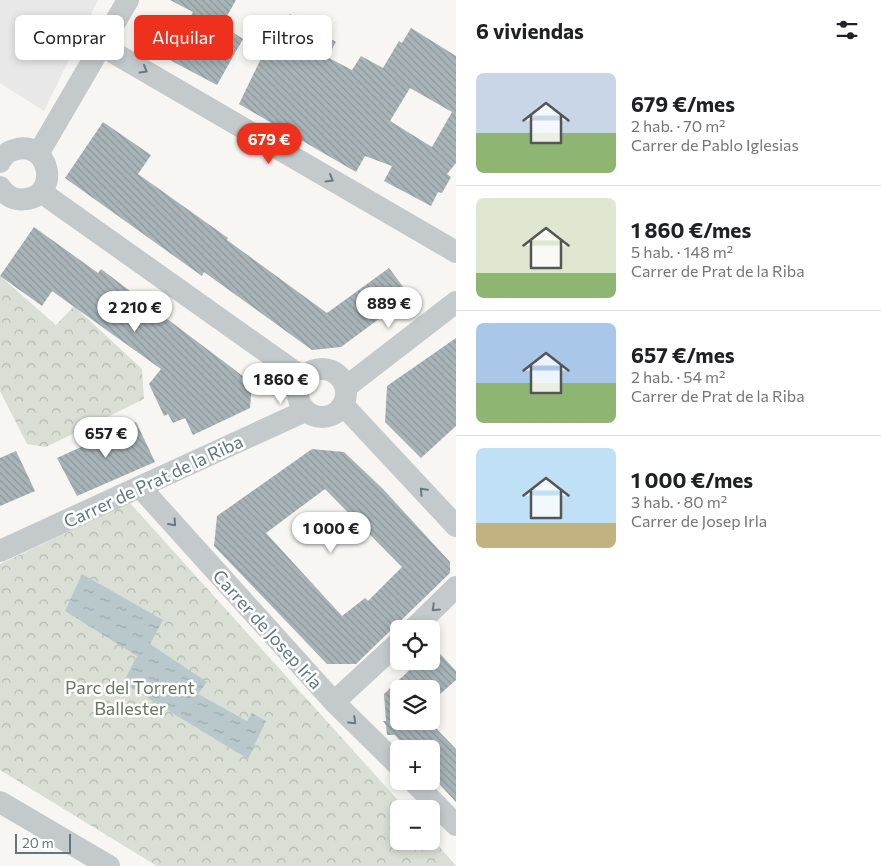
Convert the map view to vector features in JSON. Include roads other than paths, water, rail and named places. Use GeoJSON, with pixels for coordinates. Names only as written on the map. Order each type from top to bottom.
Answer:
{"type":"FeatureCollection","features":[{"type":"Feature","properties":{"kind":"street"},"geometry":{"type":"LineString","coordinates":[[120,15],[128,0]]}},
{"type":"Feature","properties":{"kind":"street"},"geometry":{"type":"LineString","coordinates":[[124,59],[456,252]]}},
{"type":"Feature","properties":{"kind":"street"},"geometry":{"type":"LineString","coordinates":[[38,154],[94,60]]}},
{"type":"Feature","properties":{"kind":"street"},"geometry":{"type":"LineString","coordinates":[[0,159],[15,149],[31,149],[38,154],[48,170],[48,180],[41,192],[28,199],[19,200],[2,194]]}},
{"type":"Feature","properties":{"kind":"street"},"geometry":{"type":"LineString","coordinates":[[41,192],[302,376]]}},
{"type":"Feature","properties":{"kind":"street"},"geometry":{"type":"LineString","coordinates":[[302,376],[298,395],[300,403],[305,411],[317,417],[325,418],[338,411],[344,396],[456,302]]}},
{"type":"Feature","properties":{"kind":"street"},"geometry":{"type":"LineString","coordinates":[[302,376],[315,370],[330,370],[342,380],[344,396],[456,526]]}},
{"type":"Feature","properties":{"kind":"street","name":"Carrer de Prat de la Riba"},"geometry":{"type":"LineString","coordinates":[[0,551],[305,411]]}},
{"type":"Feature","properties":{"kind":"street","name":"Carrer de Josep Irla"},"geometry":{"type":"LineString","coordinates":[[140,487],[334,702],[390,757]]}},
{"type":"Feature","properties":{"kind":"street"},"geometry":{"type":"LineString","coordinates":[[422,620],[456,587]]}},
{"type":"Feature","properties":{"kind":"street"},"geometry":{"type":"LineString","coordinates":[[334,702],[390,650]]}},
{"type":"Feature","properties":{"kind":"street"},"geometry":{"type":"LineString","coordinates":[[422,790],[456,825]]}},
{"type":"Feature","properties":{"kind":"street"},"geometry":{"type":"LineString","coordinates":[[0,802],[100,864]]}},
{"type":"Feature","properties":{"kind":"water"},"geometry":{"type":"Polygon","coordinates":[[[82,574],[163,620],[150,644],[207,682],[198,694],[247,721],[252,713],[266,721],[248,759],[123,683],[137,656],[65,611],[82,574]]]}},
{"type":"Feature","properties":{"kind":"park label","name":"Parc del Torrent Ballester"},"geometry":{"type":"Point","coordinates":[130,698]}}]}
